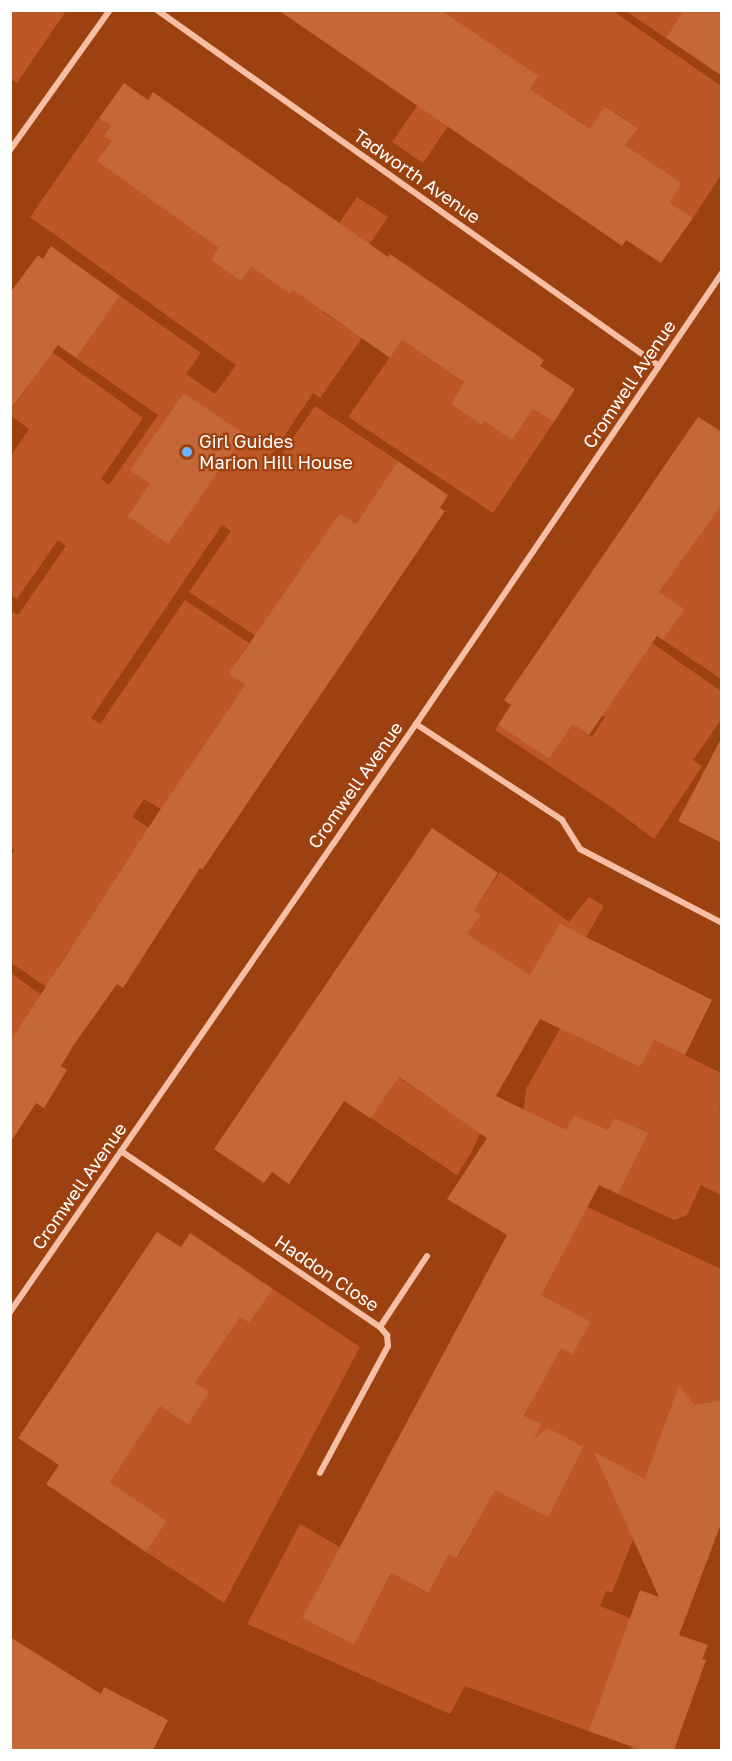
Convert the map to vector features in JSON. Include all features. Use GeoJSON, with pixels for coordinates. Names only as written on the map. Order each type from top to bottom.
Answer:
{"type":"FeatureCollection","features":[{"type":"Feature","properties":{"kind":"street"},"geometry":{"type":"LineString","coordinates":[[10,150],[110,10]]}},
{"type":"Feature","properties":{"kind":"street","name":"Tadworth Avenue"},"geometry":{"type":"LineString","coordinates":[[157,10],[659,366]]}},
{"type":"Feature","properties":{"kind":"street","name":"Cromwell Avenue"},"geometry":{"type":"LineString","coordinates":[[10,1312],[416,724],[722,273]]}},
{"type":"Feature","properties":{"kind":"street"},"geometry":{"type":"LineString","coordinates":[[416,724],[562,820],[580,849],[722,923]]}},
{"type":"Feature","properties":{"kind":"street","name":"Haddon Close"},"geometry":{"type":"LineString","coordinates":[[121,1151],[380,1327],[387,1335],[388,1346],[320,1473]]}},
{"type":"Feature","properties":{"kind":"street"},"geometry":{"type":"LineString","coordinates":[[380,1327],[427,1256]]}},
{"type":"Feature","properties":{"kind":"shaded area"},"geometry":{"type":"Polygon","coordinates":[[[11,10],[66,11],[17,83],[11,79],[11,10]]]}},
{"type":"Feature","properties":{"kind":"shaded area"},"geometry":{"type":"Polygon","coordinates":[[[440,11],[613,11],[721,86],[721,175],[693,218],[670,203],[682,183],[625,145],[637,127],[606,106],[590,129],[530,89],[539,76],[500,50],[423,163],[392,142],[452,55],[440,11]]]}},
{"type":"Feature","properties":{"kind":"shaded area"},"geometry":{"type":"Polygon","coordinates":[[[626,11],[684,11],[666,38],[626,11]]]}},
{"type":"Feature","properties":{"kind":"shaded area"},"geometry":{"type":"Polygon","coordinates":[[[99,118],[111,126],[112,141],[224,241],[241,280],[251,267],[290,294],[357,197],[388,217],[323,312],[362,338],[320,398],[313,393],[266,463],[273,467],[315,406],[398,461],[356,524],[340,513],[256,636],[189,592],[231,531],[222,525],[91,718],[100,724],[185,600],[249,643],[228,674],[245,685],[161,809],[144,799],[132,817],[149,828],[58,967],[61,970],[50,989],[11,963],[10,857],[15,850],[10,847],[10,611],[18,615],[66,546],[58,540],[17,599],[11,595],[11,456],[29,429],[11,416],[11,410],[52,352],[143,418],[101,479],[109,485],[158,415],[76,358],[120,296],[201,353],[186,374],[215,394],[236,365],[30,217],[99,118]]]}},
{"type":"Feature","properties":{"kind":"shaded area"},"geometry":{"type":"Polygon","coordinates":[[[402,340],[464,382],[451,404],[481,424],[484,421],[512,440],[533,409],[554,422],[493,513],[348,417],[402,340]]]}},
{"type":"Feature","properties":{"kind":"shaded area"},"geometry":{"type":"Polygon","coordinates":[[[721,503],[721,679],[663,640],[685,609],[659,592],[721,503]]]}},
{"type":"Feature","properties":{"kind":"shaded area"},"geometry":{"type":"Polygon","coordinates":[[[652,643],[721,691],[721,720],[693,760],[702,766],[654,839],[613,808],[495,730],[498,725],[549,759],[573,724],[592,737],[605,717],[585,704],[652,643]]]}},
{"type":"Feature","properties":{"kind":"shaded area"},"geometry":{"type":"Polygon","coordinates":[[[500,872],[569,922],[589,897],[604,906],[556,989],[488,1091],[497,1097],[471,1153],[457,1175],[339,1097],[363,1053],[439,1105],[328,983],[474,911],[500,872]]]}},
{"type":"Feature","properties":{"kind":"shaded area"},"geometry":{"type":"Polygon","coordinates":[[[606,948],[567,1032],[604,1050],[654,1040],[721,1073],[719,1107],[722,1108],[721,1195],[701,1185],[687,1215],[674,1220],[618,1194],[647,1133],[614,1118],[588,1171],[598,1126],[574,1115],[566,1130],[522,1123],[526,1089],[606,948]]]}},
{"type":"Feature","properties":{"kind":"shaded area"},"geometry":{"type":"Polygon","coordinates":[[[11,973],[54,1004],[11,1042],[11,973]]]}},
{"type":"Feature","properties":{"kind":"shaded area"},"geometry":{"type":"Polygon","coordinates":[[[499,1166],[721,1269],[721,1400],[705,1403],[636,1532],[612,1593],[606,1591],[600,1606],[630,1618],[633,1747],[643,1750],[631,1750],[632,1747],[465,1686],[450,1714],[247,1624],[300,1524],[340,1547],[302,1618],[354,1645],[391,1573],[427,1593],[449,1554],[458,1558],[474,1527],[451,1515],[522,1421],[540,1386],[538,1300],[499,1166]]]}},
{"type":"Feature","properties":{"kind":"shaded area"},"geometry":{"type":"Polygon","coordinates":[[[273,1289],[360,1347],[224,1603],[146,1552],[167,1521],[110,1482],[151,1408],[240,1317],[249,1323],[273,1289]]]}},
{"type":"Feature","properties":{"kind":"building"},"geometry":{"type":"Polygon","coordinates":[[[278,10],[440,10],[539,76],[530,89],[590,129],[605,106],[638,128],[625,145],[682,183],[670,203],[693,218],[661,263],[626,240],[622,246],[278,10]]]}},
{"type":"Feature","properties":{"kind":"building"},"geometry":{"type":"Polygon","coordinates":[[[684,10],[722,10],[722,76],[666,38],[684,10]]]}},
{"type":"Feature","properties":{"kind":"building"},"geometry":{"type":"Polygon","coordinates":[[[124,83],[148,100],[153,92],[388,257],[390,254],[544,360],[540,366],[575,389],[554,422],[533,409],[512,440],[484,421],[482,425],[451,404],[464,382],[402,340],[390,358],[293,290],[290,294],[251,267],[241,281],[211,260],[219,248],[97,161],[112,141],[104,136],[111,126],[99,118],[124,83]]]}},
{"type":"Feature","properties":{"kind":"building"},"geometry":{"type":"Polygon","coordinates":[[[51,246],[120,296],[76,358],[58,345],[10,410],[10,293],[38,255],[43,259],[51,246]]]}},
{"type":"Feature","properties":{"kind":"building","name":"Girl Guides Marion Hill House"},"geometry":{"type":"Polygon","coordinates":[[[184,393],[244,434],[168,544],[128,516],[150,484],[130,470],[184,393]]]}},
{"type":"Feature","properties":{"kind":"building"},"geometry":{"type":"Polygon","coordinates":[[[698,417],[722,432],[722,504],[659,592],[685,609],[663,640],[657,636],[589,735],[573,724],[549,759],[498,725],[511,705],[504,700],[698,417]]]}},
{"type":"Feature","properties":{"kind":"building"},"geometry":{"type":"Polygon","coordinates":[[[398,461],[448,495],[440,508],[445,511],[202,870],[200,868],[123,988],[117,984],[73,1046],[61,1066],[67,1070],[44,1108],[36,1103],[10,1143],[10,1042],[158,813],[245,685],[228,674],[340,513],[356,524],[398,461]]]}},
{"type":"Feature","properties":{"kind":"building"},"geometry":{"type":"Polygon","coordinates":[[[722,737],[722,843],[678,821],[722,737]]]}},
{"type":"Feature","properties":{"kind":"building"},"geometry":{"type":"Polygon","coordinates":[[[432,828],[498,873],[474,911],[480,915],[467,934],[530,975],[560,924],[712,1000],[685,1055],[654,1040],[640,1067],[540,1019],[496,1096],[566,1130],[574,1115],[608,1130],[614,1118],[648,1133],[618,1194],[599,1185],[541,1295],[591,1322],[572,1354],[561,1348],[524,1416],[541,1424],[534,1439],[548,1428],[583,1447],[548,1517],[495,1490],[457,1558],[449,1554],[428,1593],[391,1573],[354,1645],[302,1618],[507,1235],[447,1199],[487,1138],[399,1077],[370,1118],[344,1101],[289,1184],[272,1172],[264,1183],[214,1149],[432,828]]]}},
{"type":"Feature","properties":{"kind":"building"},"geometry":{"type":"Polygon","coordinates":[[[157,1232],[181,1247],[190,1233],[273,1289],[249,1323],[240,1317],[195,1383],[209,1392],[188,1424],[160,1406],[110,1482],[167,1521],[146,1552],[46,1484],[59,1465],[18,1438],[157,1232]]]}},
{"type":"Feature","properties":{"kind":"building"},"geometry":{"type":"Polygon","coordinates":[[[679,1385],[694,1405],[722,1400],[722,1521],[679,1635],[708,1645],[702,1659],[706,1660],[674,1750],[642,1750],[589,1731],[640,1590],[659,1597],[594,1452],[645,1479],[679,1385]]]}},
{"type":"Feature","properties":{"kind":"building"},"geometry":{"type":"Polygon","coordinates":[[[10,1637],[101,1694],[104,1687],[168,1720],[153,1750],[10,1750],[10,1637]]]}},
{"type":"Feature","properties":{"kind":"place","name":"Girl Guides Marion Hill House"},"geometry":{"type":"Point","coordinates":[187,452]}}]}
